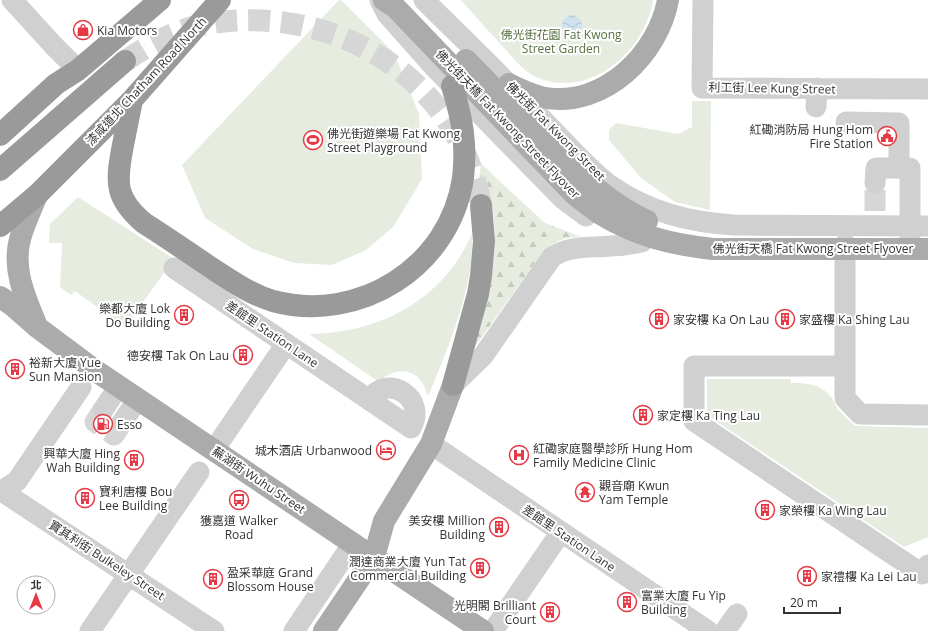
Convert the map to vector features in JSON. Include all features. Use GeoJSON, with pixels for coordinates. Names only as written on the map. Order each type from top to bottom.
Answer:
{"type":"FeatureCollection","features":[{"type":"Feature","properties":{"kind":"highway"},"geometry":{"type":"LineString","coordinates":[[0,135],[56,84],[78,70],[160,0]]}},
{"type":"Feature","properties":{"kind":"highway","name":"漆咸道北 Chatham Road North"},"geometry":{"type":"LineString","coordinates":[[0,226],[37,195],[132,100],[220,0]]}},
{"type":"Feature","properties":{"kind":"highway"},"geometry":{"type":"LineString","coordinates":[[0,170],[125,61]]}},
{"type":"Feature","properties":{"kind":"highway"},"geometry":{"type":"LineString","coordinates":[[132,100],[118,171],[120,189],[128,207],[134,214],[144,223],[246,290],[273,301],[315,307],[329,306],[358,300],[390,286],[418,264],[437,242],[454,211],[463,178],[464,159],[462,122],[452,86]]}},
{"type":"Feature","properties":{"kind":"highway","name":"漆咸道北 Chatham Road North"},"geometry":{"type":"LineString","coordinates":[[0,206],[37,195]]}},
{"type":"Feature","properties":{"kind":"highway"},"geometry":{"type":"LineString","coordinates":[[453,385],[478,294],[481,276],[484,241],[480,206]]}},
{"type":"Feature","properties":{"kind":"main road","name":"佛光街天橋 Fat Kwong Street Flyover"},"geometry":{"type":"LineString","coordinates":[[384,0],[394,7],[524,131],[605,196],[636,215],[667,228],[685,233],[719,237],[928,238]]}},
{"type":"Feature","properties":{"kind":"main road","name":"佛光街天橋 Fat Kwong Street Flyover"},"geometry":{"type":"LineString","coordinates":[[408,0],[524,131],[574,194],[598,212],[637,233],[656,239],[713,249],[922,251]]}},
{"type":"Feature","properties":{"kind":"main road"},"geometry":{"type":"LineString","coordinates":[[509,84],[529,94],[556,99],[584,95],[604,87],[624,74],[650,47],[661,24],[668,0]]}},
{"type":"Feature","properties":{"kind":"main road"},"geometry":{"type":"LineString","coordinates":[[37,195],[20,240],[18,267],[21,284],[37,327]]}},
{"type":"Feature","properties":{"kind":"main road","name":"蕪湖街 Wuhu Street"},"geometry":{"type":"LineString","coordinates":[[0,297],[96,371],[483,631]]}},
{"type":"Feature","properties":{"kind":"main road"},"geometry":{"type":"LineString","coordinates":[[324,631],[374,557],[384,521],[431,444],[453,385]]}},
{"type":"Feature","properties":{"kind":"street"},"geometry":{"type":"LineString","coordinates":[[12,0],[78,70]]}},
{"type":"Feature","properties":{"kind":"street"},"geometry":{"type":"LineString","coordinates":[[380,0],[387,14],[452,86],[562,198],[587,216],[614,231],[642,242],[669,249],[697,252],[845,248],[874,252],[922,251],[910,168],[876,168],[875,183]]}},
{"type":"Feature","properties":{"kind":"street","name":"佛光街 Fat Kwong Street"},"geometry":{"type":"LineString","coordinates":[[424,0],[509,84],[591,169],[611,185],[633,199],[657,210],[682,218],[721,224],[875,219],[919,226]]}},
{"type":"Feature","properties":{"kind":"street","name":"利工街 Lee Kung Street"},"geometry":{"type":"LineString","coordinates":[[703,0],[702,88],[817,98],[883,89],[928,89]]}},
{"type":"Feature","properties":{"kind":"street"},"geometry":{"type":"LineString","coordinates":[[882,122],[883,89]]}},
{"type":"Feature","properties":{"kind":"street"},"geometry":{"type":"LineString","coordinates":[[846,122],[899,123],[899,168]]}},
{"type":"Feature","properties":{"kind":"street"},"geometry":{"type":"LineString","coordinates":[[874,252],[875,219]]}},
{"type":"Feature","properties":{"kind":"street"},"geometry":{"type":"LineString","coordinates":[[453,385],[483,356],[552,257],[562,251],[572,248],[611,246],[642,242]]}},
{"type":"Feature","properties":{"kind":"street"},"geometry":{"type":"LineString","coordinates":[[845,248],[845,398],[860,414],[928,415]]}},
{"type":"Feature","properties":{"kind":"street","name":"差館里 Station Lane"},"geometry":{"type":"LineString","coordinates":[[174,268],[369,400]]}},
{"type":"Feature","properties":{"kind":"street"},"geometry":{"type":"LineString","coordinates":[[214,450],[286,344]]}},
{"type":"Feature","properties":{"kind":"street"},"geometry":{"type":"LineString","coordinates":[[845,366],[694,366],[694,421],[922,574],[928,565]]}},
{"type":"Feature","properties":{"kind":"street"},"geometry":{"type":"LineString","coordinates":[[104,410],[119,386]]}},
{"type":"Feature","properties":{"kind":"street"},"geometry":{"type":"LineString","coordinates":[[0,491],[17,481],[81,387]]}},
{"type":"Feature","properties":{"kind":"street"},"geometry":{"type":"LineString","coordinates":[[123,422],[138,399]]}},
{"type":"Feature","properties":{"kind":"street","name":"差館里 Station Lane"},"geometry":{"type":"LineString","coordinates":[[431,444],[708,631]]}},
{"type":"Feature","properties":{"kind":"street"},"geometry":{"type":"LineString","coordinates":[[90,631],[199,472]]}},
{"type":"Feature","properties":{"kind":"street","name":"寶其利街 Bulkeley Street"},"geometry":{"type":"LineString","coordinates":[[0,491],[214,631]]}},
{"type":"Feature","properties":{"kind":"street"},"geometry":{"type":"LineString","coordinates":[[493,631],[561,532]]}},
{"type":"Feature","properties":{"kind":"street"},"geometry":{"type":"LineString","coordinates":[[294,631],[352,543]]}},
{"type":"Feature","properties":{"kind":"street"},"geometry":{"type":"LineString","coordinates":[[725,631],[737,614]]}},
{"type":"Feature","properties":{"kind":"green space","name":"佛光街遊樂場 Fat Kwong Street Playground"},"geometry":{"type":"Polygon","coordinates":[[[339,0],[341,0],[394,53],[419,114],[422,179],[393,227],[366,250],[332,265],[294,263],[253,249],[205,218],[182,165],[339,0]]]}},
{"type":"Feature","properties":{"kind":"green space","name":"佛光街花園 Fat Kwong Street Garden"},"geometry":{"type":"Polygon","coordinates":[[[461,0],[653,0],[648,20],[638,38],[625,54],[610,68],[592,78],[573,83],[552,82],[528,73],[461,0]]]}},
{"type":"Feature","properties":{"kind":"green space"},"geometry":{"type":"Polygon","coordinates":[[[692,101],[711,101],[710,210],[675,202],[641,178],[609,140],[609,130],[616,123],[678,134],[692,127],[692,101]]]}},
{"type":"Feature","properties":{"kind":"green space"},"geometry":{"type":"Polygon","coordinates":[[[481,163],[545,223],[581,237],[562,240],[545,249],[474,348],[492,277],[495,242],[492,204],[474,206],[478,192],[481,163]]]}},
{"type":"Feature","properties":{"kind":"green space"},"geometry":{"type":"Polygon","coordinates":[[[78,197],[174,259],[125,327],[75,291],[71,295],[60,287],[62,243],[49,243],[50,224],[78,197]]]}},
{"type":"Feature","properties":{"kind":"green space"},"geometry":{"type":"Polygon","coordinates":[[[472,234],[472,255],[465,296],[452,336],[429,395],[427,394],[420,379],[414,374],[401,371],[386,376],[379,382],[309,334],[330,333],[371,324],[391,317],[409,307],[426,295],[441,281],[458,260],[472,234]]]}},
{"type":"Feature","properties":{"kind":"green space"},"geometry":{"type":"Polygon","coordinates":[[[707,379],[791,379],[791,383],[803,383],[823,389],[832,398],[837,408],[855,426],[928,428],[928,537],[904,547],[707,415],[707,379]]]}},
{"type":"Feature","properties":{"kind":"water"},"geometry":{"type":"Polygon","coordinates":[[[572,15],[579,18],[582,25],[579,32],[572,35],[565,32],[562,25],[565,18],[572,15]]]}},
{"type":"Feature","properties":{"kind":"tunnel"},"geometry":{"type":"LineString","coordinates":[[125,61],[162,39],[201,25],[249,20],[296,24],[340,37],[380,57],[416,84],[446,119],[468,159],[481,205]]}},
{"type":"Feature","properties":{"kind":"tunnel"},"geometry":{"type":"LineString","coordinates":[[875,183],[875,211]]}},
{"type":"Feature","properties":{"kind":"tunnel"},"geometry":{"type":"LineString","coordinates":[[103,410],[95,422],[114,435],[123,421]]}},
{"type":"Feature","properties":{"kind":"place","name":"Kia Motors"},"geometry":{"type":"Point","coordinates":[83,30]}},
{"type":"Feature","properties":{"kind":"place","name":"紅磡消防局 Hung Hom Fire Station"},"geometry":{"type":"Point","coordinates":[887,136]}},
{"type":"Feature","properties":{"kind":"place","name":"佛光街遊樂場 Fat Kwong Street Playground"},"geometry":{"type":"Point","coordinates":[313,140]}},
{"type":"Feature","properties":{"kind":"place","name":"樂都大廈 Lok Do Building"},"geometry":{"type":"Point","coordinates":[184,315]}},
{"type":"Feature","properties":{"kind":"place","name":"家安樓 Ka On Lau"},"geometry":{"type":"Point","coordinates":[659,319]}},
{"type":"Feature","properties":{"kind":"place","name":"家盛樓 Ka Shing Lau"},"geometry":{"type":"Point","coordinates":[785,319]}},
{"type":"Feature","properties":{"kind":"place","name":"德安樓 Tak On Lau"},"geometry":{"type":"Point","coordinates":[243,355]}},
{"type":"Feature","properties":{"kind":"place","name":"裕新大廈 Yue Sun Mansion"},"geometry":{"type":"Point","coordinates":[15,369]}},
{"type":"Feature","properties":{"kind":"place","name":"家定樓 Ka Ting Lau"},"geometry":{"type":"Point","coordinates":[643,415]}},
{"type":"Feature","properties":{"kind":"place","name":"Esso"},"geometry":{"type":"Point","coordinates":[103,424]}},
{"type":"Feature","properties":{"kind":"place","name":"城木酒店 Urbanwood"},"geometry":{"type":"Point","coordinates":[386,450]}},
{"type":"Feature","properties":{"kind":"place","name":"紅磡家庭醫學診所 Hung Hom Family Medicine Clinic"},"geometry":{"type":"Point","coordinates":[519,455]}},
{"type":"Feature","properties":{"kind":"place","name":"興華大廈 Hing Wah Building"},"geometry":{"type":"Point","coordinates":[134,460]}},
{"type":"Feature","properties":{"kind":"place","name":"觀音廟 Kwun Yam Temple"},"geometry":{"type":"Point","coordinates":[585,492]}},
{"type":"Feature","properties":{"kind":"place","name":"寶利唐樓 Bou Lee Building"},"geometry":{"type":"Point","coordinates":[85,498]}},
{"type":"Feature","properties":{"kind":"place","name":"獲嘉道 Walker Road"},"geometry":{"type":"Point","coordinates":[239,500]}},
{"type":"Feature","properties":{"kind":"place","name":"家榮樓 Ka Wing Lau"},"geometry":{"type":"Point","coordinates":[765,510]}},
{"type":"Feature","properties":{"kind":"place","name":"美安樓 Million Building"},"geometry":{"type":"Point","coordinates":[499,527]}},
{"type":"Feature","properties":{"kind":"place","name":"潤達商業大廈 Yun Tat Commercial Building"},"geometry":{"type":"Point","coordinates":[480,568]}},
{"type":"Feature","properties":{"kind":"place","name":"家禮樓 Ka Lei Lau"},"geometry":{"type":"Point","coordinates":[807,576]}},
{"type":"Feature","properties":{"kind":"place","name":"盈采華庭 Grand Blossom House"},"geometry":{"type":"Point","coordinates":[213,579]}},
{"type":"Feature","properties":{"kind":"place","name":"富業大廈 Fu Yip Building"},"geometry":{"type":"Point","coordinates":[627,602]}},
{"type":"Feature","properties":{"kind":"place","name":"光明閣 Brilliant Court"},"geometry":{"type":"Point","coordinates":[550,612]}}]}
